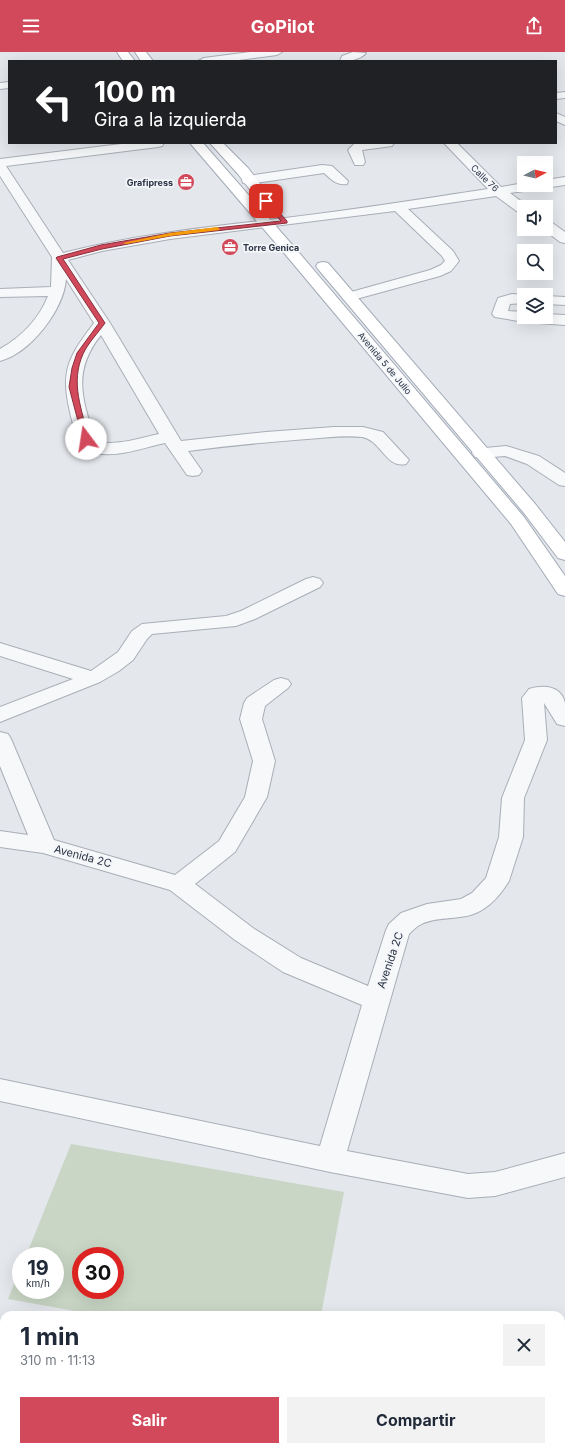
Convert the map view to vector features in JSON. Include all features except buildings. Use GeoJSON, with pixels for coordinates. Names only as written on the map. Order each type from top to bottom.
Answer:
{"type":"FeatureCollection","features":[{"type":"Feature","properties":{"kind":"main road"},"geometry":{"type":"LineString","coordinates":[[122,52],[128,60]]}},
{"type":"Feature","properties":{"kind":"main road"},"geometry":{"type":"LineString","coordinates":[[140,52],[146,60]]}},
{"type":"Feature","properties":{"kind":"main road","name":"Avenida 5 de Julio"},"geometry":{"type":"LineString","coordinates":[[197,144],[518,521],[565,590]]}},
{"type":"Feature","properties":{"kind":"main road"},"geometry":{"type":"LineString","coordinates":[[217,144],[290,228]]}},
{"type":"Feature","properties":{"kind":"main road","name":"Avenida 5 de Julio"},"geometry":{"type":"LineString","coordinates":[[314,257],[530,509],[565,554]]}},
{"type":"Feature","properties":{"kind":"street"},"geometry":{"type":"LineString","coordinates":[[212,60],[277,52]]}},
{"type":"Feature","properties":{"kind":"street"},"geometry":{"type":"LineString","coordinates":[[346,60],[346,58],[360,52],[368,60]]}},
{"type":"Feature","properties":{"kind":"street"},"geometry":{"type":"LineString","coordinates":[[151,144],[0,165],[102,323],[172,442],[193,471]]}},
{"type":"Feature","properties":{"kind":"street"},"geometry":{"type":"LineString","coordinates":[[359,162],[354,150],[358,147],[380,144]]}},
{"type":"Feature","properties":{"kind":"street","name":"Calle 76"},"geometry":{"type":"LineString","coordinates":[[451,144],[498,191],[517,205]]}},
{"type":"Feature","properties":{"kind":"street"},"geometry":{"type":"LineString","coordinates":[[248,180],[327,169],[342,181]]}},
{"type":"Feature","properties":{"kind":"street"},"geometry":{"type":"LineString","coordinates":[[553,183],[565,181]]}},
{"type":"Feature","properties":{"kind":"street"},"geometry":{"type":"LineString","coordinates":[[59,258],[101,247],[170,235],[266,224],[290,228],[398,207],[517,188]]}},
{"type":"Feature","properties":{"kind":"street"},"geometry":{"type":"LineString","coordinates":[[349,297],[434,273],[446,268],[452,261],[448,254],[398,207]]}},
{"type":"Feature","properties":{"kind":"street"},"geometry":{"type":"LineString","coordinates":[[553,231],[565,239]]}},
{"type":"Feature","properties":{"kind":"street"},"geometry":{"type":"LineString","coordinates":[[0,356],[28,335],[43,319],[52,305],[58,291],[59,258]]}},
{"type":"Feature","properties":{"kind":"street"},"geometry":{"type":"LineString","coordinates":[[0,293],[58,291]]}},
{"type":"Feature","properties":{"kind":"street"},"geometry":{"type":"LineString","coordinates":[[517,299],[507,299],[503,301],[500,314],[517,316]]}},
{"type":"Feature","properties":{"kind":"street"},"geometry":{"type":"LineString","coordinates":[[553,300],[565,301]]}},
{"type":"Feature","properties":{"kind":"street"},"geometry":{"type":"LineString","coordinates":[[553,319],[565,320]]}},
{"type":"Feature","properties":{"kind":"street"},"geometry":{"type":"LineString","coordinates":[[102,323],[80,353],[75,368],[73,387],[86,439],[89,444],[96,448],[334,432],[363,432],[377,436],[400,460]]}},
{"type":"Feature","properties":{"kind":"street"},"geometry":{"type":"LineString","coordinates":[[481,452],[506,451],[533,460],[565,481]]}},
{"type":"Feature","properties":{"kind":"street"},"geometry":{"type":"LineString","coordinates":[[0,715],[92,678],[112,667],[129,652],[143,630],[149,628],[229,622],[248,615],[313,584]]}},
{"type":"Feature","properties":{"kind":"street"},"geometry":{"type":"LineString","coordinates":[[0,649],[92,678]]}},
{"type":"Feature","properties":{"kind":"street"},"geometry":{"type":"LineString","coordinates":[[178,884],[228,846],[256,797],[264,761],[251,719],[255,703],[281,684]]}},
{"type":"Feature","properties":{"kind":"street","name":"Avenida 2C"},"geometry":{"type":"LineString","coordinates":[[0,839],[44,845],[178,884],[244,934],[292,965],[376,1000],[398,930],[410,919],[427,912],[466,907],[481,899],[497,881],[511,837],[514,798],[536,740],[533,698],[536,693],[544,692],[550,694],[558,710],[565,719]]}},
{"type":"Feature","properties":{"kind":"street"},"geometry":{"type":"LineString","coordinates":[[0,740],[44,845]]}},
{"type":"Feature","properties":{"kind":"street"},"geometry":{"type":"LineString","coordinates":[[330,1160],[376,1000]]}},
{"type":"Feature","properties":{"kind":"street"},"geometry":{"type":"LineString","coordinates":[[0,1090],[330,1160],[468,1186],[495,1184],[565,1164]]}},
{"type":"Feature","properties":{"kind":"green space"},"geometry":{"type":"Polygon","coordinates":[[[71,1144],[344,1192],[322,1311],[75,1311],[8,1299],[12,1289],[12,1299],[64,1299],[64,1247],[30,1247],[71,1144]]]}},
{"type":"Feature","properties":{"kind":"slow traffic"},"geometry":{"type":"LineString","coordinates":[[126,243],[170,235],[217,229]]}},
{"type":"Feature","properties":{"kind":"place","name":"Grafipress"},"geometry":{"type":"Point","coordinates":[186,182]}},
{"type":"Feature","properties":{"kind":"place","name":"Torre Genica"},"geometry":{"type":"Point","coordinates":[230,247]}},
{"type":"Feature","properties":{"kind":"route"},"geometry":{"type":"LineString","coordinates":[[86,439],[73,387],[75,368],[80,353],[102,323],[59,258],[101,247],[170,235],[285,222],[266,201]]}}]}
